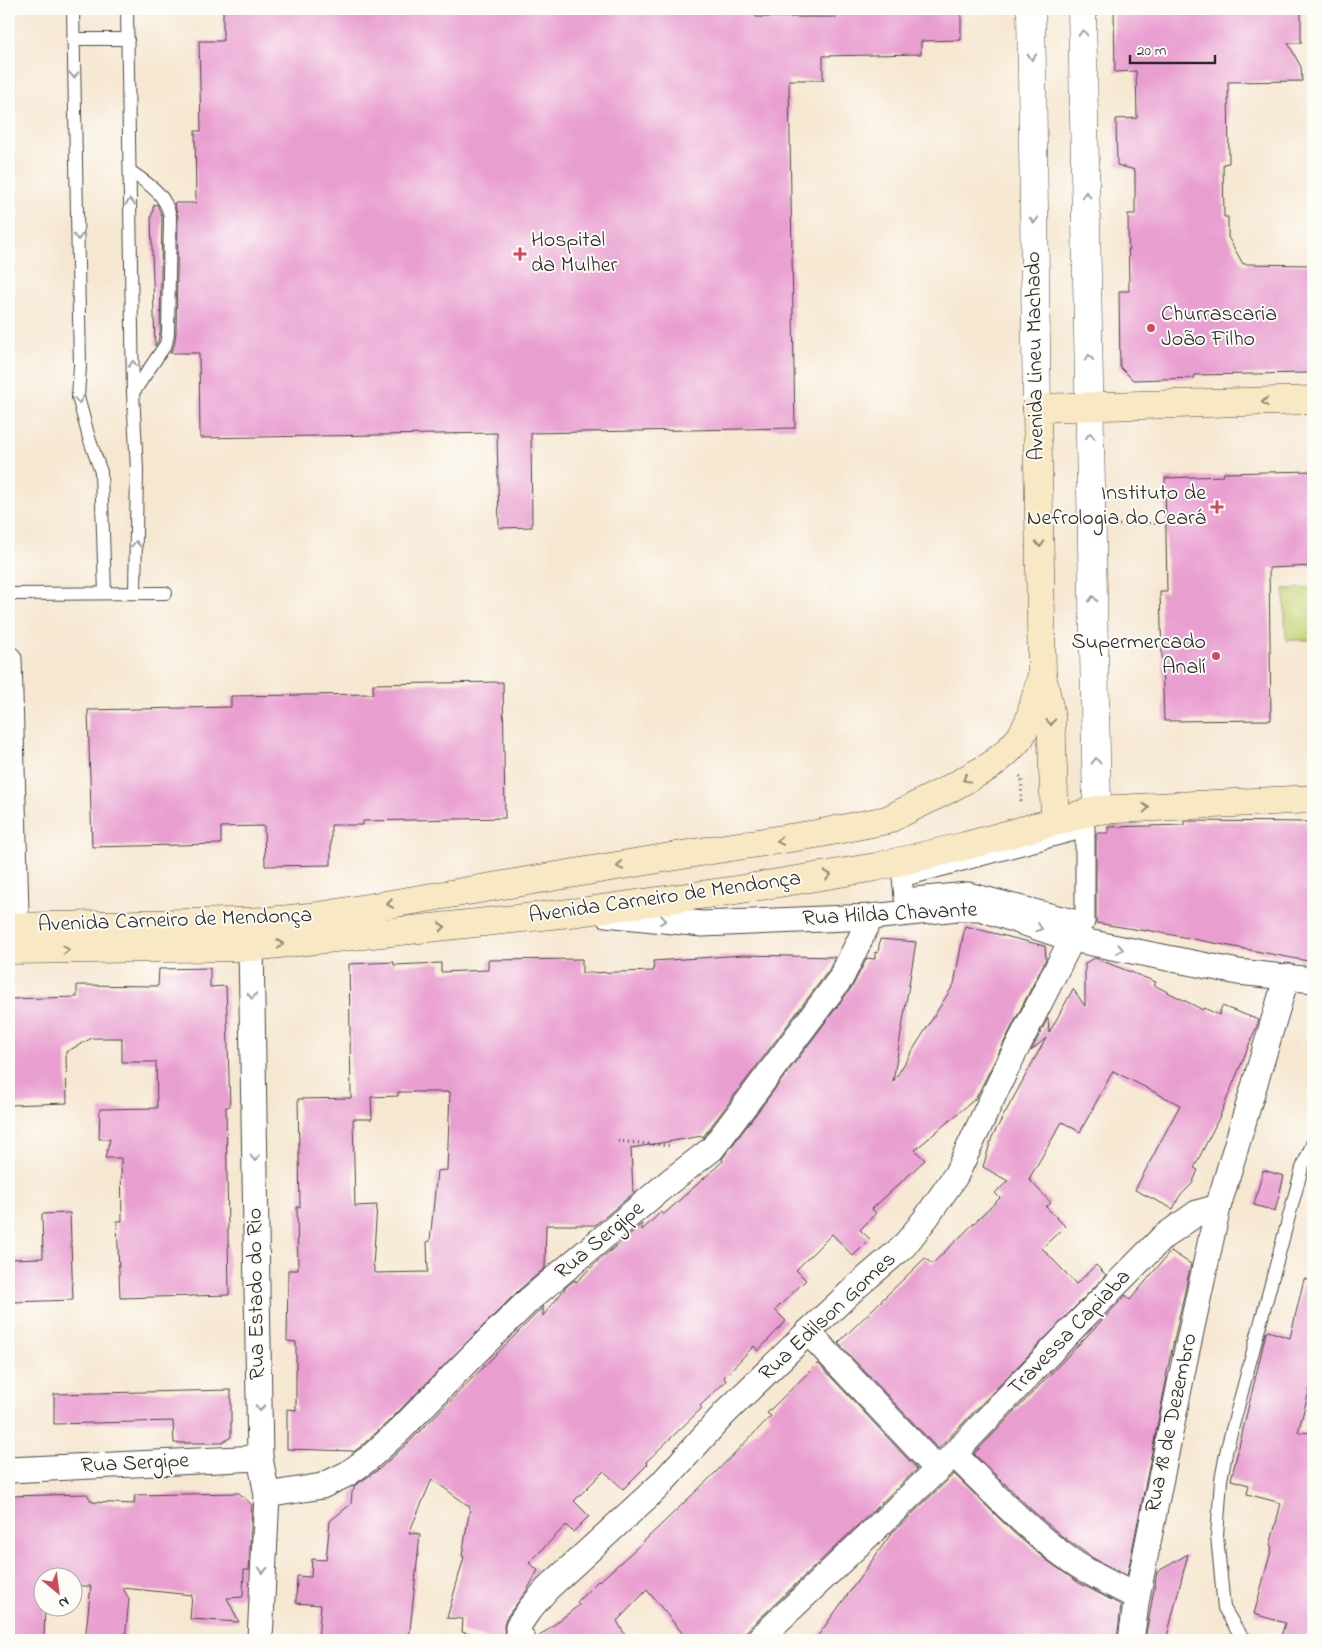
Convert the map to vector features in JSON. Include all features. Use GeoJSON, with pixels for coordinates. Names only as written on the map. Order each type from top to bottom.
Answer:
{"type":"FeatureCollection","features":[{"type":"Feature","properties":{"kind":"main road"},"geometry":{"type":"LineString","coordinates":[[1037,408],[1313,400]]}},
{"type":"Feature","properties":{"kind":"main road","name":"Avenida Lineu Machado"},"geometry":{"type":"LineString","coordinates":[[1037,408],[1042,674],[1051,716],[1055,821]]}},
{"type":"Feature","properties":{"kind":"main road","name":"Avenida Carneiro de Mendonça"},"geometry":{"type":"LineString","coordinates":[[12,938],[320,916],[712,850],[779,841],[887,820],[990,766],[1006,753],[1020,738],[1028,721],[1042,674]]}},
{"type":"Feature","properties":{"kind":"main road","name":"Avenida Carneiro de Mendonça"},"geometry":{"type":"LineString","coordinates":[[12,938],[251,947],[580,912],[736,890],[876,867],[966,846],[1097,810],[1313,799]]}},
{"type":"Feature","properties":{"kind":"street","name":"Avenida Lineu Machado"},"geometry":{"type":"LineString","coordinates":[[1031,9],[1037,408]]}},
{"type":"Feature","properties":{"kind":"street"},"geometry":{"type":"LineString","coordinates":[[1082,9],[1097,810]]}},
{"type":"Feature","properties":{"kind":"street"},"geometry":{"type":"LineString","coordinates":[[9,659],[12,938]]}},
{"type":"Feature","properties":{"kind":"street"},"geometry":{"type":"LineString","coordinates":[[1085,828],[1078,930],[968,892],[904,898],[902,877],[1085,828]]}},
{"type":"Feature","properties":{"kind":"street","name":"Rua Hilda Chavante"},"geometry":{"type":"LineString","coordinates":[[580,912],[702,924],[871,917],[958,908],[980,908],[1078,930],[1238,972],[1313,980]]}},
{"type":"Feature","properties":{"kind":"street","name":"Rua Sergipe"},"geometry":{"type":"LineString","coordinates":[[267,1495],[322,1486],[348,1474],[368,1459],[400,1430],[530,1299],[669,1182],[712,1149],[841,978],[871,917]]}},
{"type":"Feature","properties":{"kind":"street","name":"Rua Edilson Gomes"},"geometry":{"type":"LineString","coordinates":[[524,1640],[518,1633],[518,1626],[528,1610],[547,1588],[660,1485],[724,1414],[808,1332],[904,1246],[938,1203],[956,1175],[1006,1069],[1078,930]]}},
{"type":"Feature","properties":{"kind":"street","name":"Rua Estado do Rio"},"geometry":{"type":"LineString","coordinates":[[251,947],[260,1458],[267,1495],[260,1640]]}},
{"type":"Feature","properties":{"kind":"street"},"geometry":{"type":"LineString","coordinates":[[1218,1207],[1287,976]]}},
{"type":"Feature","properties":{"kind":"street","name":"Travessa Capiaba"},"geometry":{"type":"LineString","coordinates":[[758,1640],[946,1461],[1077,1324],[1164,1237],[1197,1213],[1218,1207]]}},
{"type":"Feature","properties":{"kind":"street","name":"Rua 18 de Dezembro"},"geometry":{"type":"LineString","coordinates":[[1131,1640],[1137,1597],[1184,1359],[1218,1207]]}},
{"type":"Feature","properties":{"kind":"street"},"geometry":{"type":"LineString","coordinates":[[808,1332],[946,1461],[1013,1512],[1069,1560],[1096,1577],[1137,1597]]}},
{"type":"Feature","properties":{"kind":"street","name":"Rua Sergipe"},"geometry":{"type":"LineString","coordinates":[[9,1470],[260,1458]]}},
{"type":"Feature","properties":{"kind":"lane"},"geometry":{"type":"LineString","coordinates":[[73,9],[80,366],[78,397],[89,438],[101,472],[105,594]]}},
{"type":"Feature","properties":{"kind":"lane"},"geometry":{"type":"LineString","coordinates":[[127,9],[133,393],[137,470],[135,593]]}},
{"type":"Feature","properties":{"kind":"lane"},"geometry":{"type":"LineString","coordinates":[[73,39],[128,38]]}},
{"type":"Feature","properties":{"kind":"lane"},"geometry":{"type":"LineString","coordinates":[[130,171],[159,192],[170,216],[168,333],[166,344],[133,393]]}},
{"type":"Feature","properties":{"kind":"lane"},"geometry":{"type":"LineString","coordinates":[[9,594],[166,593]]}},
{"type":"Feature","properties":{"kind":"lane"},"geometry":{"type":"LineString","coordinates":[[1248,1640],[1236,1628],[1224,1608],[1217,1536],[1221,1480],[1227,1448],[1302,1168],[1313,1142]]}},
{"type":"Feature","properties":{"kind":"path"},"geometry":{"type":"LineString","coordinates":[[1113,525],[1166,524]]}},
{"type":"Feature","properties":{"kind":"path"},"geometry":{"type":"LineString","coordinates":[[1021,809],[1022,779]]}},
{"type":"Feature","properties":{"kind":"path"},"geometry":{"type":"LineString","coordinates":[[618,1141],[712,1149]]}},
{"type":"Feature","properties":{"kind":"green space"},"geometry":{"type":"Polygon","coordinates":[[[1313,588],[1313,640],[1286,640],[1284,589],[1313,588]]]}},
{"type":"Feature","properties":{"kind":"building"},"geometry":{"type":"Polygon","coordinates":[[[223,9],[756,9],[756,17],[838,17],[838,9],[961,9],[961,40],[921,41],[921,54],[823,56],[823,80],[789,80],[795,428],[531,433],[532,527],[499,528],[497,433],[200,438],[199,353],[170,353],[174,346],[176,333],[178,216],[174,203],[196,203],[195,131],[201,131],[199,41],[223,41],[223,9]]]}},
{"type":"Feature","properties":{"kind":"building"},"geometry":{"type":"Polygon","coordinates":[[[1114,9],[1226,9],[1226,13],[1279,12],[1279,9],[1301,9],[1301,43],[1288,43],[1301,67],[1302,81],[1228,82],[1229,163],[1223,164],[1224,217],[1228,217],[1228,237],[1243,264],[1313,265],[1313,331],[1308,331],[1309,373],[1194,375],[1194,378],[1133,380],[1120,367],[1119,291],[1129,291],[1128,214],[1135,214],[1135,170],[1117,165],[1116,119],[1137,118],[1136,71],[1115,72],[1114,9]]]}},
{"type":"Feature","properties":{"kind":"building"},"geometry":{"type":"Polygon","coordinates":[[[157,204],[162,217],[160,332],[155,346],[151,217],[154,205],[157,204]]]}},
{"type":"Feature","properties":{"kind":"building"},"geometry":{"type":"Polygon","coordinates":[[[1313,471],[1313,566],[1269,568],[1271,720],[1164,721],[1160,592],[1167,592],[1165,478],[1223,476],[1224,473],[1313,471]]]}},
{"type":"Feature","properties":{"kind":"building"},"geometry":{"type":"Polygon","coordinates":[[[503,682],[505,818],[363,821],[363,825],[331,825],[331,865],[265,866],[264,826],[221,827],[221,844],[92,847],[88,710],[231,707],[231,696],[373,694],[373,684],[503,682]]]}},
{"type":"Feature","properties":{"kind":"building"},"geometry":{"type":"Polygon","coordinates":[[[1184,821],[1313,822],[1313,962],[1146,930],[1096,923],[1096,833],[1108,833],[1108,827],[1184,825],[1184,821]]]}},
{"type":"Feature","properties":{"kind":"building"},"geometry":{"type":"Polygon","coordinates":[[[965,926],[1045,946],[1046,959],[976,1098],[915,1150],[925,1160],[872,1209],[876,1213],[860,1230],[870,1239],[853,1256],[832,1234],[796,1270],[806,1280],[775,1310],[786,1321],[758,1351],[754,1346],[724,1377],[726,1381],[700,1406],[702,1408],[646,1462],[648,1464],[623,1489],[604,1471],[574,1501],[589,1516],[573,1532],[566,1525],[529,1563],[538,1570],[528,1589],[506,1618],[504,1626],[505,1637],[503,1640],[490,1639],[462,1632],[463,1619],[447,1618],[464,1557],[462,1556],[470,1507],[432,1479],[409,1533],[420,1534],[409,1640],[318,1640],[321,1605],[296,1603],[297,1576],[311,1577],[312,1559],[326,1560],[330,1521],[351,1504],[354,1486],[378,1470],[410,1441],[543,1306],[543,1316],[567,1286],[575,1280],[576,1282],[642,1224],[642,1230],[661,1212],[663,1215],[723,1161],[722,1159],[852,987],[867,958],[875,959],[875,952],[878,953],[880,939],[916,942],[893,1082],[954,984],[965,926]]]}},
{"type":"Feature","properties":{"kind":"building"},"geometry":{"type":"Polygon","coordinates":[[[743,955],[835,957],[829,970],[703,1137],[631,1148],[633,1192],[635,1192],[595,1225],[546,1225],[545,1268],[520,1289],[390,1420],[359,1448],[353,1452],[287,1449],[287,1409],[296,1410],[296,1342],[287,1341],[288,1270],[298,1270],[297,1207],[300,1207],[298,1099],[351,1098],[349,964],[394,962],[394,965],[441,963],[441,972],[488,970],[488,960],[582,959],[582,973],[654,971],[653,961],[743,955]],[[398,1092],[398,1096],[371,1097],[372,1119],[353,1119],[355,1206],[377,1205],[374,1273],[428,1272],[427,1242],[430,1241],[437,1171],[447,1170],[450,1092],[398,1092]]]}},
{"type":"Feature","properties":{"kind":"building"},"geometry":{"type":"Polygon","coordinates":[[[1095,958],[1156,982],[1154,985],[1203,1010],[1204,1008],[1219,1015],[1222,1006],[1259,1020],[1219,1118],[1194,1168],[1198,1170],[1192,1184],[1179,1197],[1173,1209],[1135,1190],[1180,1105],[1113,1071],[1080,1132],[1062,1122],[1029,1179],[1051,1203],[1046,1207],[1065,1226],[1042,1248],[1076,1284],[1096,1265],[1106,1275],[938,1449],[838,1343],[925,1258],[932,1264],[1000,1198],[995,1193],[1008,1181],[983,1167],[992,1137],[1046,1038],[1031,1051],[1048,1018],[1049,1033],[1073,989],[1085,1006],[1085,963],[1095,958]]]}},
{"type":"Feature","properties":{"kind":"building"},"geometry":{"type":"Polygon","coordinates":[[[210,968],[210,987],[226,986],[230,1106],[226,1107],[229,1295],[120,1298],[117,1221],[122,1221],[121,1158],[105,1158],[110,1139],[99,1139],[100,1109],[157,1108],[156,1062],[122,1062],[122,1038],[92,1038],[66,1052],[67,1103],[9,1105],[9,999],[77,997],[77,985],[158,986],[159,969],[210,968]]]}},
{"type":"Feature","properties":{"kind":"building"},"geometry":{"type":"Polygon","coordinates":[[[1263,1170],[1284,1176],[1275,1211],[1254,1205],[1263,1170]]]}},
{"type":"Feature","properties":{"kind":"building"},"geometry":{"type":"Polygon","coordinates":[[[70,1213],[73,1300],[13,1302],[10,1259],[43,1258],[42,1214],[70,1213]]]}},
{"type":"Feature","properties":{"kind":"building"},"geometry":{"type":"Polygon","coordinates":[[[1171,1251],[1191,1264],[1166,1376],[1127,1576],[1093,1558],[1063,1537],[974,1454],[1126,1295],[1130,1300],[1171,1251]]]}},
{"type":"Feature","properties":{"kind":"building"},"geometry":{"type":"Polygon","coordinates":[[[1304,1279],[1313,1280],[1313,1377],[1298,1432],[1313,1433],[1313,1640],[1295,1640],[1281,1636],[1285,1623],[1254,1614],[1272,1547],[1270,1546],[1281,1503],[1247,1494],[1249,1485],[1231,1480],[1266,1333],[1268,1331],[1290,1338],[1304,1279]]]}},
{"type":"Feature","properties":{"kind":"building"},"geometry":{"type":"Polygon","coordinates":[[[818,1363],[917,1469],[737,1640],[688,1640],[647,1590],[617,1621],[628,1640],[537,1640],[537,1638],[579,1605],[577,1602],[599,1580],[642,1543],[713,1475],[771,1416],[767,1413],[818,1363]]]}},
{"type":"Feature","properties":{"kind":"building"},"geometry":{"type":"Polygon","coordinates":[[[231,1390],[231,1437],[222,1443],[174,1443],[173,1421],[54,1424],[54,1394],[231,1390]]]}},
{"type":"Feature","properties":{"kind":"building"},"geometry":{"type":"Polygon","coordinates":[[[954,1474],[1014,1533],[1045,1559],[1079,1583],[1121,1605],[1117,1640],[815,1640],[891,1534],[954,1474]]]}},
{"type":"Feature","properties":{"kind":"building"},"geometry":{"type":"Polygon","coordinates":[[[239,1493],[252,1505],[249,1570],[244,1570],[243,1597],[227,1598],[239,1622],[190,1619],[192,1595],[123,1588],[129,1599],[125,1640],[85,1640],[91,1586],[82,1586],[82,1566],[32,1566],[32,1616],[45,1616],[44,1640],[9,1640],[9,1496],[87,1494],[92,1502],[134,1504],[135,1495],[239,1493]]]}},
{"type":"Feature","properties":{"kind":"building"},"geometry":{"type":"Polygon","coordinates":[[[1188,1554],[1166,1640],[1145,1640],[1157,1572],[1188,1554]]]}},
{"type":"Feature","properties":{"kind":"place","name":"Hospital da Mulher"},"geometry":{"type":"Point","coordinates":[520,254]}},
{"type":"Feature","properties":{"kind":"place","name":"Churrascaria João Filho"},"geometry":{"type":"Point","coordinates":[1151,328]}},
{"type":"Feature","properties":{"kind":"place","name":"Instituto de Nefrologia do Ceará"},"geometry":{"type":"Point","coordinates":[1217,507]}},
{"type":"Feature","properties":{"kind":"place","name":"Supermercado Analí"},"geometry":{"type":"Point","coordinates":[1216,656]}}]}
